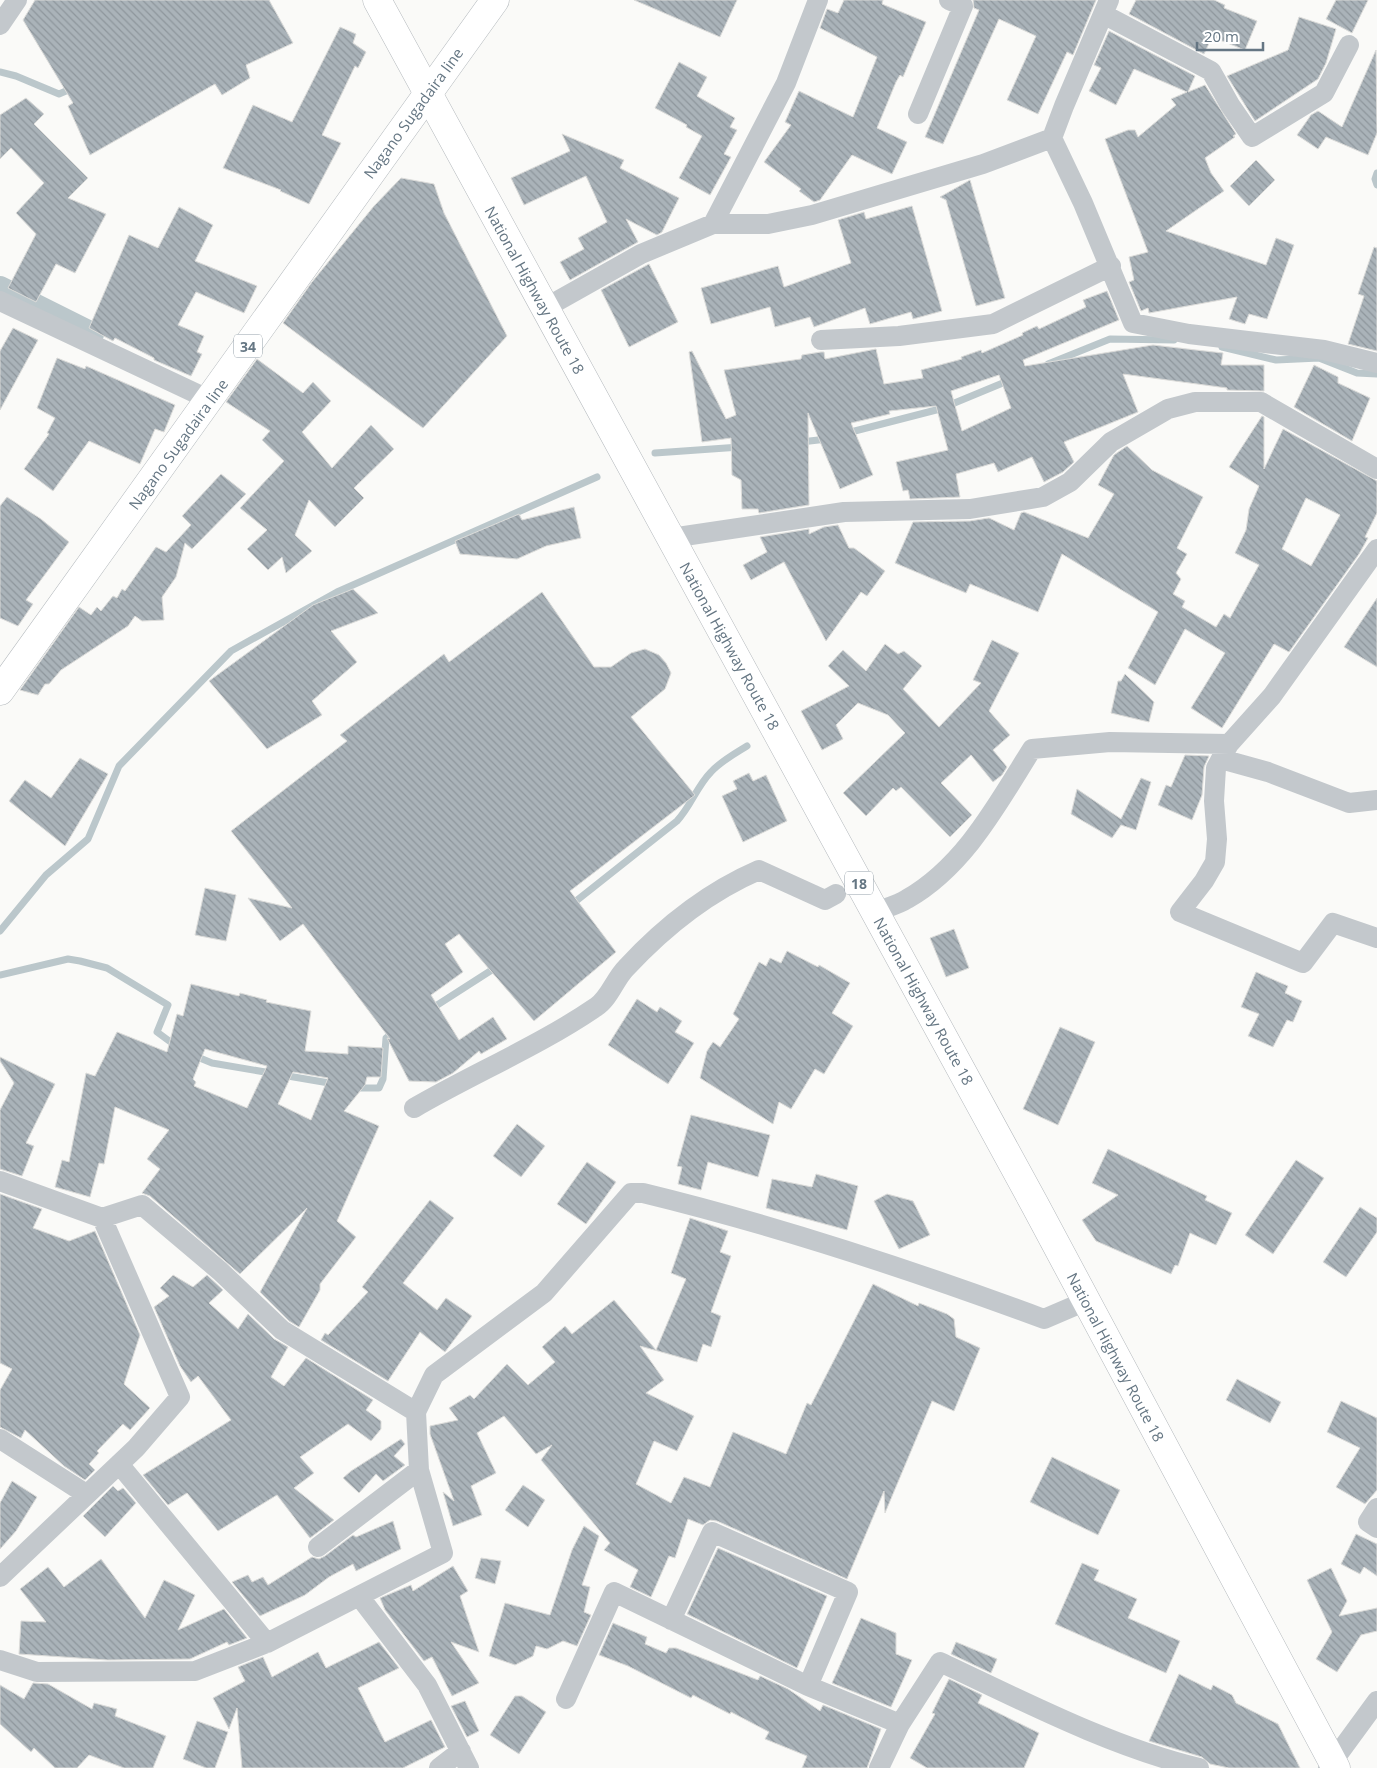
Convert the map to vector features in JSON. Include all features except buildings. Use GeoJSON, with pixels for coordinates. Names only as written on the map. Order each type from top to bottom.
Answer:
{"type":"FeatureCollection","features":[{"type":"Feature","properties":{"kind":"main road","name":"National Highway Route 18"},"geometry":{"type":"LineString","coordinates":[[377,0],[1086,1301],[1332,1766]]}},
{"type":"Feature","properties":{"kind":"main road","name":"Nagano Sugadaira line"},"geometry":{"type":"LineString","coordinates":[[0,691],[210,400],[427,92],[495,0]]}},
{"type":"Feature","properties":{"kind":"street"},"geometry":{"type":"LineString","coordinates":[[0,25],[17,0]]}},
{"type":"Feature","properties":{"kind":"street"},"geometry":{"type":"LineString","coordinates":[[713,224],[786,83],[818,0]]}},
{"type":"Feature","properties":{"kind":"street"},"geometry":{"type":"LineString","coordinates":[[918,114],[963,6],[949,0]]}},
{"type":"Feature","properties":{"kind":"street"},"geometry":{"type":"LineString","coordinates":[[545,308],[641,254],[713,224],[768,224],[812,214],[983,164],[1052,138],[1106,7],[1211,71],[1230,105],[1252,137],[1324,93],[1348,46]]}},
{"type":"Feature","properties":{"kind":"street"},"geometry":{"type":"LineString","coordinates":[[1052,138],[1111,266],[1133,323],[1189,334],[1324,350],[1377,363]]}},
{"type":"Feature","properties":{"kind":"street"},"geometry":{"type":"LineString","coordinates":[[821,340],[899,336],[993,324],[1111,266]]}},
{"type":"Feature","properties":{"kind":"street"},"geometry":{"type":"LineString","coordinates":[[0,301],[210,400]]}},
{"type":"Feature","properties":{"kind":"street"},"geometry":{"type":"LineString","coordinates":[[671,538],[844,512],[970,509],[1043,497],[1070,482],[1111,442],[1168,409],[1195,402],[1261,402],[1377,469]]}},
{"type":"Feature","properties":{"kind":"street"},"geometry":{"type":"LineString","coordinates":[[1377,549],[1272,696],[1225,752],[1216,768],[1214,801],[1217,839],[1215,862],[1204,882],[1180,912],[1303,963],[1333,923],[1377,938]]}},
{"type":"Feature","properties":{"kind":"street"},"geometry":{"type":"LineString","coordinates":[[875,912],[907,899],[944,870],[978,834],[1032,749],[1110,742],[1225,752],[1268,772],[1349,803],[1377,800]]}},
{"type":"Feature","properties":{"kind":"street"},"geometry":{"type":"LineString","coordinates":[[414,1108],[521,1051],[598,1006],[624,970],[665,928],[733,882],[759,870],[824,900],[836,894]]}},
{"type":"Feature","properties":{"kind":"street"},"geometry":{"type":"LineString","coordinates":[[0,1181],[102,1218],[142,1205],[220,1271],[282,1330],[416,1412]]}},
{"type":"Feature","properties":{"kind":"street"},"geometry":{"type":"LineString","coordinates":[[0,1660],[37,1672],[196,1671],[267,1643],[443,1553],[419,1470],[416,1412],[434,1375],[544,1293],[631,1193],[652,1195],[791,1231],[948,1284],[1044,1319],[1086,1301]]}},
{"type":"Feature","properties":{"kind":"street"},"geometry":{"type":"LineString","coordinates":[[0,1577],[119,1464],[180,1397],[102,1218]]}},
{"type":"Feature","properties":{"kind":"street"},"geometry":{"type":"LineString","coordinates":[[0,1439],[86,1494]]}},
{"type":"Feature","properties":{"kind":"street"},"geometry":{"type":"LineString","coordinates":[[119,1464],[267,1643]]}},
{"type":"Feature","properties":{"kind":"street"},"geometry":{"type":"LineString","coordinates":[[318,1547],[419,1470]]}},
{"type":"Feature","properties":{"kind":"street"},"geometry":{"type":"LineString","coordinates":[[1377,1508],[1368,1522],[1377,1528]]}},
{"type":"Feature","properties":{"kind":"street"},"geometry":{"type":"LineString","coordinates":[[671,1620],[712,1532],[848,1592],[808,1686]]}},
{"type":"Feature","properties":{"kind":"street"},"geometry":{"type":"LineString","coordinates":[[566,1699],[614,1592],[808,1686],[900,1724]]}},
{"type":"Feature","properties":{"kind":"street"},"geometry":{"type":"LineString","coordinates":[[359,1596],[427,1685],[465,1759],[439,1768]]}},
{"type":"Feature","properties":{"kind":"street"},"geometry":{"type":"LineString","coordinates":[[879,1768],[900,1724],[940,1662],[1067,1721],[1176,1763],[1199,1768]]}},
{"type":"Feature","properties":{"kind":"street"},"geometry":{"type":"LineString","coordinates":[[1332,1766],[1377,1702]]}},
{"type":"Feature","properties":{"kind":"waterway"},"geometry":{"type":"LineString","coordinates":[[0,72],[16,76],[59,94],[73,88]]}},
{"type":"Feature","properties":{"kind":"waterway"},"geometry":{"type":"LineString","coordinates":[[1377,173],[1375,179],[1377,185]]}},
{"type":"Feature","properties":{"kind":"waterway"},"geometry":{"type":"LineString","coordinates":[[0,288],[92,334]]}},
{"type":"Feature","properties":{"kind":"waterway"},"geometry":{"type":"LineString","coordinates":[[1048,364],[1110,339],[1174,340]]}},
{"type":"Feature","properties":{"kind":"waterway"},"geometry":{"type":"LineString","coordinates":[[1222,347],[1276,360],[1319,358],[1357,373],[1377,374]]}},
{"type":"Feature","properties":{"kind":"waterway"},"geometry":{"type":"LineString","coordinates":[[847,433],[940,409],[1010,380]]}},
{"type":"Feature","properties":{"kind":"waterway"},"geometry":{"type":"LineString","coordinates":[[801,442],[827,439]]}},
{"type":"Feature","properties":{"kind":"waterway"},"geometry":{"type":"LineString","coordinates":[[655,453],[740,447]]}},
{"type":"Feature","properties":{"kind":"waterway"},"geometry":{"type":"LineString","coordinates":[[0,931],[46,875],[88,839],[119,766],[231,651],[337,592],[597,477]]}},
{"type":"Feature","properties":{"kind":"waterway"},"geometry":{"type":"LineString","coordinates":[[571,905],[677,821],[711,772],[723,761],[747,746]]}},
{"type":"Feature","properties":{"kind":"waterway"},"geometry":{"type":"LineString","coordinates":[[0,975],[68,959],[107,968],[168,1005],[157,1032],[176,1046]]}},
{"type":"Feature","properties":{"kind":"waterway"},"geometry":{"type":"LineString","coordinates":[[431,1009],[498,966]]}},
{"type":"Feature","properties":{"kind":"waterway"},"geometry":{"type":"LineString","coordinates":[[353,1088],[379,1088],[383,1079],[386,1038],[394,1032]]}},
{"type":"Feature","properties":{"kind":"waterway"},"geometry":{"type":"LineString","coordinates":[[195,1056],[212,1063],[271,1073]]}},
{"type":"Feature","properties":{"kind":"waterway"},"geometry":{"type":"LineString","coordinates":[[282,1075],[335,1084]]}}]}
